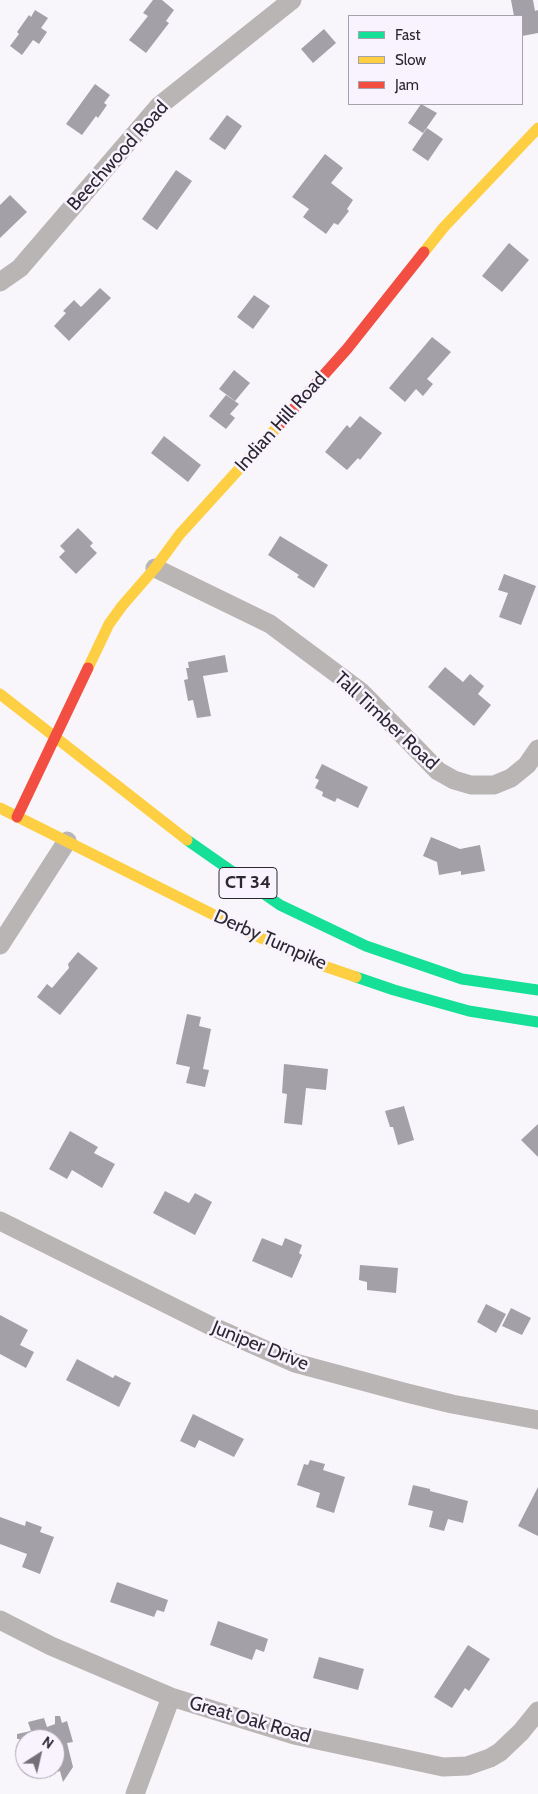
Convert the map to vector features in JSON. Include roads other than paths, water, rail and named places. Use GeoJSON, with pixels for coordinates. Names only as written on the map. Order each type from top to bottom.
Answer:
{"type":"FeatureCollection","features":[{"type":"Feature","properties":{"kind":"main road","name":"Indian Hill Road"},"geometry":{"type":"LineString","coordinates":[[55,738],[110,624],[122,606],[155,568],[185,528],[347,348],[444,227],[538,128]]}},
{"type":"Feature","properties":{"kind":"main road","name":"Derby Turnpike"},"geometry":{"type":"LineString","coordinates":[[0,694],[189,842],[280,905],[366,946],[421,966],[462,979],[538,990]]}},
{"type":"Feature","properties":{"kind":"main road"},"geometry":{"type":"LineString","coordinates":[[17,817],[55,738]]}},
{"type":"Feature","properties":{"kind":"main road","name":"Derby Turnpike"},"geometry":{"type":"LineString","coordinates":[[0,808],[252,934],[321,965],[469,1011],[538,1022]]}},
{"type":"Feature","properties":{"kind":"street","name":"Beechwood Road"},"geometry":{"type":"LineString","coordinates":[[0,282],[20,268],[159,106],[292,0]]}},
{"type":"Feature","properties":{"kind":"street","name":"Tall Timber Road"},"geometry":{"type":"LineString","coordinates":[[155,568],[270,624],[360,691],[438,771],[454,780],[471,785],[494,785],[510,778],[527,765],[538,749]]}},
{"type":"Feature","properties":{"kind":"street"},"geometry":{"type":"LineString","coordinates":[[0,945],[67,841]]}},
{"type":"Feature","properties":{"kind":"street","name":"Juniper Drive"},"geometry":{"type":"LineString","coordinates":[[0,1221],[209,1325],[295,1363],[443,1402],[538,1420]]}},
{"type":"Feature","properties":{"kind":"street","name":"Great Oak Road"},"geometry":{"type":"LineString","coordinates":[[0,1620],[50,1646],[171,1696],[294,1735],[443,1767],[456,1768],[479,1763],[490,1758],[508,1744],[538,1711]]}},
{"type":"Feature","properties":{"kind":"street"},"geometry":{"type":"LineString","coordinates":[[134,1794],[171,1696]]}}]}
